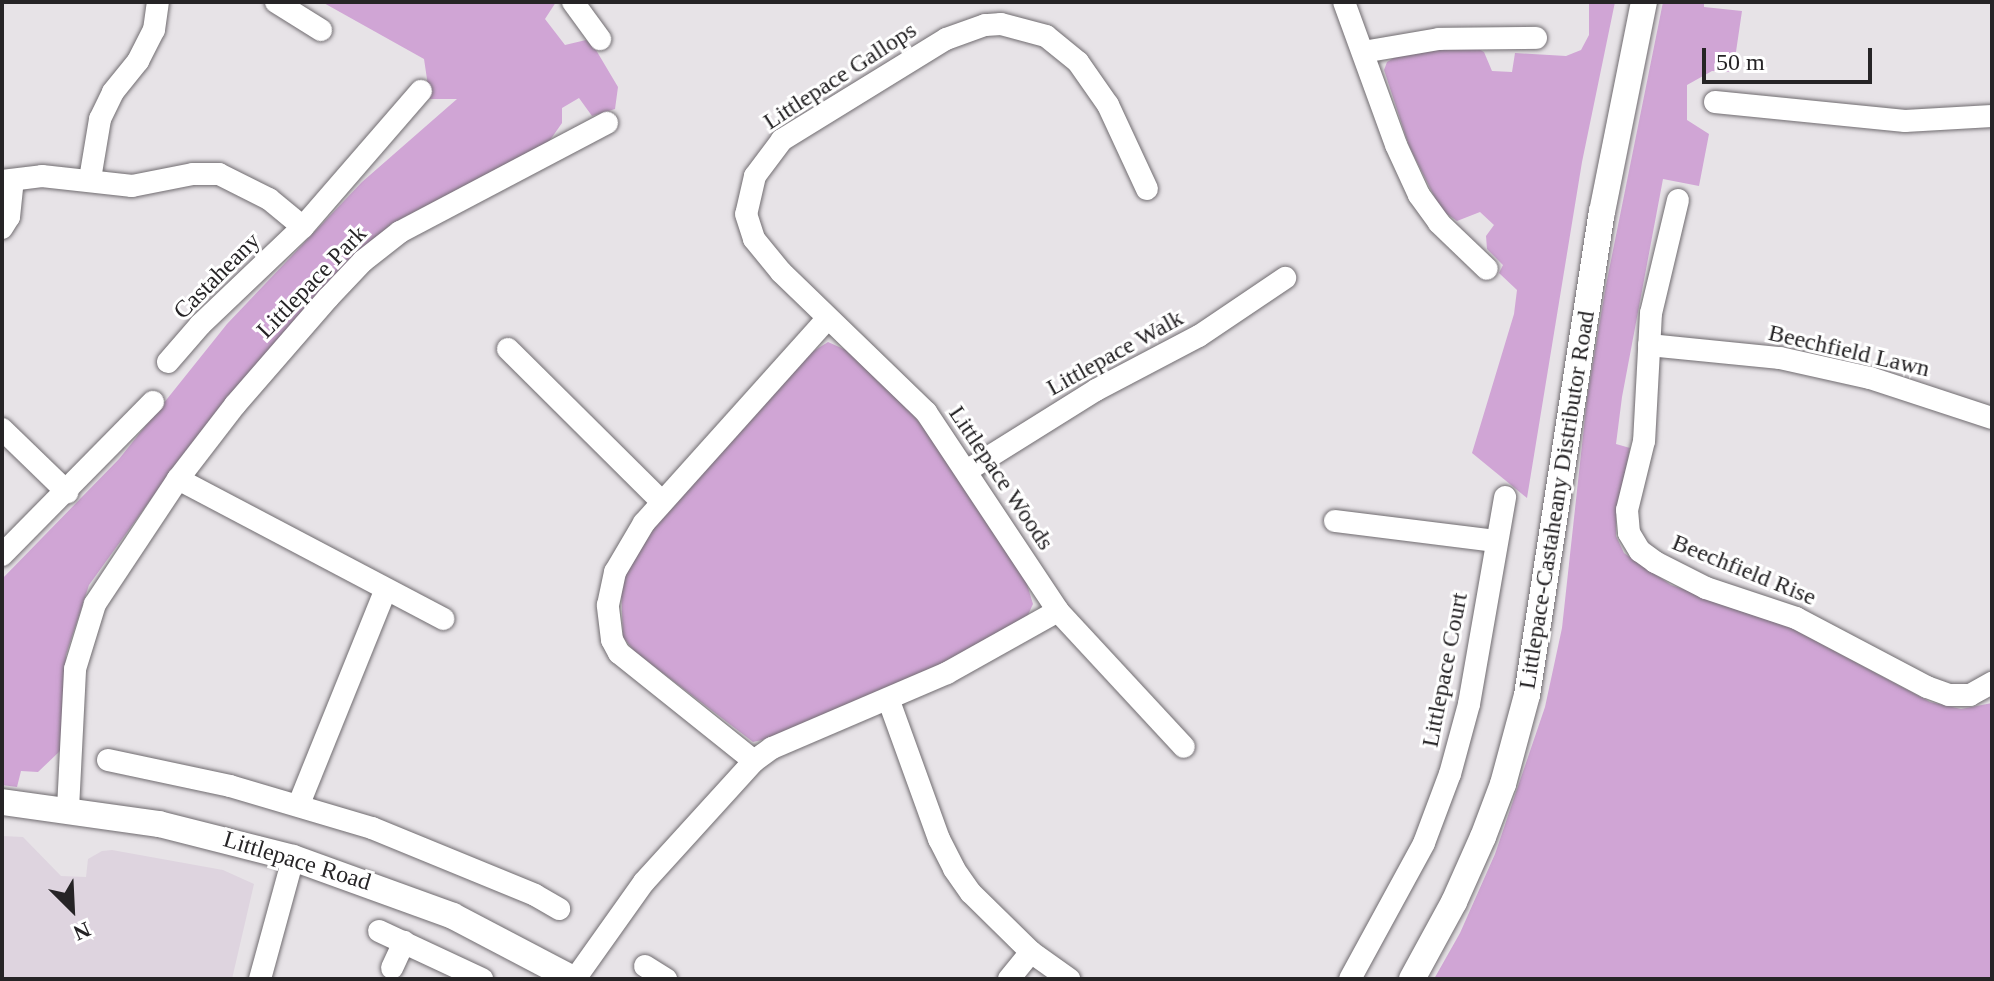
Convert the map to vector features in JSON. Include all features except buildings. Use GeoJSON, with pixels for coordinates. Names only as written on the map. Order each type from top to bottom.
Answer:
{"type":"FeatureCollection","features":[{"type":"Feature","properties":{"kind":"street"},"geometry":{"type":"LineString","coordinates":[[90,179],[100,119],[113,92],[138,61],[154,30],[158,2]]}},
{"type":"Feature","properties":{"kind":"street"},"geometry":{"type":"LineString","coordinates":[[276,2],[321,30]]}},
{"type":"Feature","properties":{"kind":"street"},"geometry":{"type":"LineString","coordinates":[[573,2],[600,39]]}},
{"type":"Feature","properties":{"kind":"street"},"geometry":{"type":"LineString","coordinates":[[1344,2],[1396,145],[1419,195],[1439,223],[1487,269]]}},
{"type":"Feature","properties":{"kind":"street","name":"Littlepace-Castaheany Distributor Road"},"geometry":{"type":"LineString","coordinates":[[1412,979],[1454,902],[1483,837],[1503,784],[1527,695],[1602,212],[1644,2]]}},
{"type":"Feature","properties":{"kind":"street","name":"Littlepace Gallops"},"geometry":{"type":"LineString","coordinates":[[827,319],[754,239],[746,214],[755,176],[782,140],[969,29],[1001,24],[1035,32],[1060,44],[1092,78],[1147,189]]}},
{"type":"Feature","properties":{"kind":"street"},"geometry":{"type":"LineString","coordinates":[[1363,52],[1439,39],[1536,38]]}},
{"type":"Feature","properties":{"kind":"street","name":"Castaheany"},"geometry":{"type":"LineString","coordinates":[[168,362],[200,325],[303,227],[421,91]]}},
{"type":"Feature","properties":{"kind":"street"},"geometry":{"type":"LineString","coordinates":[[1715,102],[1905,121],[1992,116]]}},
{"type":"Feature","properties":{"kind":"street","name":"Littlepace Park"},"geometry":{"type":"LineString","coordinates":[[68,809],[74,684],[79,647],[106,584],[178,479],[299,328],[378,249],[427,215],[607,123]]}},
{"type":"Feature","properties":{"kind":"street","name":"Castaheany"},"geometry":{"type":"LineString","coordinates":[[2,228],[9,217],[7,181],[42,176],[132,186],[193,174],[219,174],[269,199],[303,227]]}},
{"type":"Feature","properties":{"kind":"street","name":"Beechfield Rise"},"geometry":{"type":"LineString","coordinates":[[1678,200],[1651,313],[1644,441],[1627,510],[1629,533],[1640,551],[1706,588],[1796,618],[1927,687],[1949,695],[1987,687]]}},
{"type":"Feature","properties":{"kind":"street","name":"Littlepace Walk"},"geometry":{"type":"LineString","coordinates":[[968,470],[1096,390],[1199,336],[1285,278]]}},
{"type":"Feature","properties":{"kind":"street"},"geometry":{"type":"LineString","coordinates":[[754,761],[630,664],[612,640],[608,605],[615,572],[644,523],[827,319]]}},
{"type":"Feature","properties":{"kind":"street","name":"Littlepace Woods"},"geometry":{"type":"LineString","coordinates":[[827,319],[926,412],[968,470],[1058,611],[1184,747]]}},
{"type":"Feature","properties":{"kind":"street","name":"Beechfield Lawn"},"geometry":{"type":"LineString","coordinates":[[1649,345],[1780,358],[1870,378],[1991,411]]}},
{"type":"Feature","properties":{"kind":"street"},"geometry":{"type":"LineString","coordinates":[[508,349],[662,502]]}},
{"type":"Feature","properties":{"kind":"street"},"geometry":{"type":"LineString","coordinates":[[2,555],[153,402]]}},
{"type":"Feature","properties":{"kind":"street"},"geometry":{"type":"LineString","coordinates":[[2,429],[67,492]]}},
{"type":"Feature","properties":{"kind":"street"},"geometry":{"type":"LineString","coordinates":[[178,479],[443,619]]}},
{"type":"Feature","properties":{"kind":"street","name":"Littlepace Court"},"geometry":{"type":"LineString","coordinates":[[1350,979],[1424,843],[1450,774],[1469,704],[1505,497]]}},
{"type":"Feature","properties":{"kind":"street"},"geometry":{"type":"LineString","coordinates":[[1335,521],[1495,541]]}},
{"type":"Feature","properties":{"kind":"street"},"geometry":{"type":"LineString","coordinates":[[299,804],[361,643],[385,591]]}},
{"type":"Feature","properties":{"kind":"street"},"geometry":{"type":"LineString","coordinates":[[574,979],[644,882],[754,761],[772,748],[889,701],[947,673],[1058,611]]}},
{"type":"Feature","properties":{"kind":"street"},"geometry":{"type":"LineString","coordinates":[[889,701],[939,839],[954,869],[971,893],[1031,952],[1069,979]]}},
{"type":"Feature","properties":{"kind":"street"},"geometry":{"type":"LineString","coordinates":[[108,760],[141,755],[299,804],[418,844],[535,895],[559,909]]}},
{"type":"Feature","properties":{"kind":"street","name":"Littlepace Road"},"geometry":{"type":"LineString","coordinates":[[2,802],[68,809],[217,836],[293,858],[453,916],[574,979]]}},
{"type":"Feature","properties":{"kind":"street"},"geometry":{"type":"LineString","coordinates":[[260,979],[293,858]]}},
{"type":"Feature","properties":{"kind":"street"},"geometry":{"type":"LineString","coordinates":[[535,895],[549,877]]}},
{"type":"Feature","properties":{"kind":"street"},"geometry":{"type":"LineString","coordinates":[[379,931],[482,979]]}},
{"type":"Feature","properties":{"kind":"street"},"geometry":{"type":"LineString","coordinates":[[392,968],[404,942]]}},
{"type":"Feature","properties":{"kind":"street"},"geometry":{"type":"LineString","coordinates":[[1009,979],[1031,952]]}},
{"type":"Feature","properties":{"kind":"street"},"geometry":{"type":"LineString","coordinates":[[645,966],[673,974]]}},
{"type":"Feature","properties":{"kind":"shaded area"},"geometry":{"type":"Polygon","coordinates":[[[322,2],[556,2],[545,19],[565,45],[586,40],[596,50],[618,87],[615,109],[592,116],[579,98],[562,108],[562,123],[548,143],[391,224],[318,293],[162,484],[89,585],[66,655],[60,751],[38,772],[21,771],[17,787],[2,785],[2,579],[119,459],[227,324],[362,182],[457,99],[430,99],[424,59],[322,2]]]}},
{"type":"Feature","properties":{"kind":"shaded area"},"geometry":{"type":"Polygon","coordinates":[[[1589,2],[1615,2],[1582,162],[1527,498],[1472,453],[1514,314],[1517,290],[1499,273],[1503,265],[1487,249],[1486,236],[1494,225],[1480,212],[1457,221],[1441,210],[1409,146],[1384,70],[1387,62],[1397,56],[1424,49],[1475,47],[1484,52],[1492,71],[1512,72],[1515,53],[1566,56],[1581,50],[1589,35],[1589,2]]]}},
{"type":"Feature","properties":{"kind":"shaded area"},"geometry":{"type":"Polygon","coordinates":[[[1663,2],[1704,2],[1704,7],[1742,11],[1733,72],[1712,71],[1687,85],[1687,120],[1709,134],[1699,186],[1663,179],[1622,397],[1616,444],[1630,448],[1616,517],[1616,536],[1624,553],[1671,585],[1778,621],[1930,702],[1961,709],[1992,703],[1992,979],[1434,979],[1460,933],[1495,854],[1545,707],[1562,628],[1587,399],[1606,285],[1663,2]]]}},
{"type":"Feature","properties":{"kind":"shaded area"},"geometry":{"type":"Polygon","coordinates":[[[828,342],[848,351],[905,405],[928,433],[1025,578],[1033,604],[1027,617],[929,671],[771,738],[753,742],[634,651],[623,637],[621,587],[627,571],[655,527],[809,354],[828,342]]]}},
{"type":"Feature","properties":{"kind":"shaded area"},"geometry":{"type":"Polygon","coordinates":[[[2,836],[23,837],[61,876],[86,877],[88,859],[102,851],[112,850],[223,870],[254,884],[232,979],[2,979],[2,836]]]}}]}
